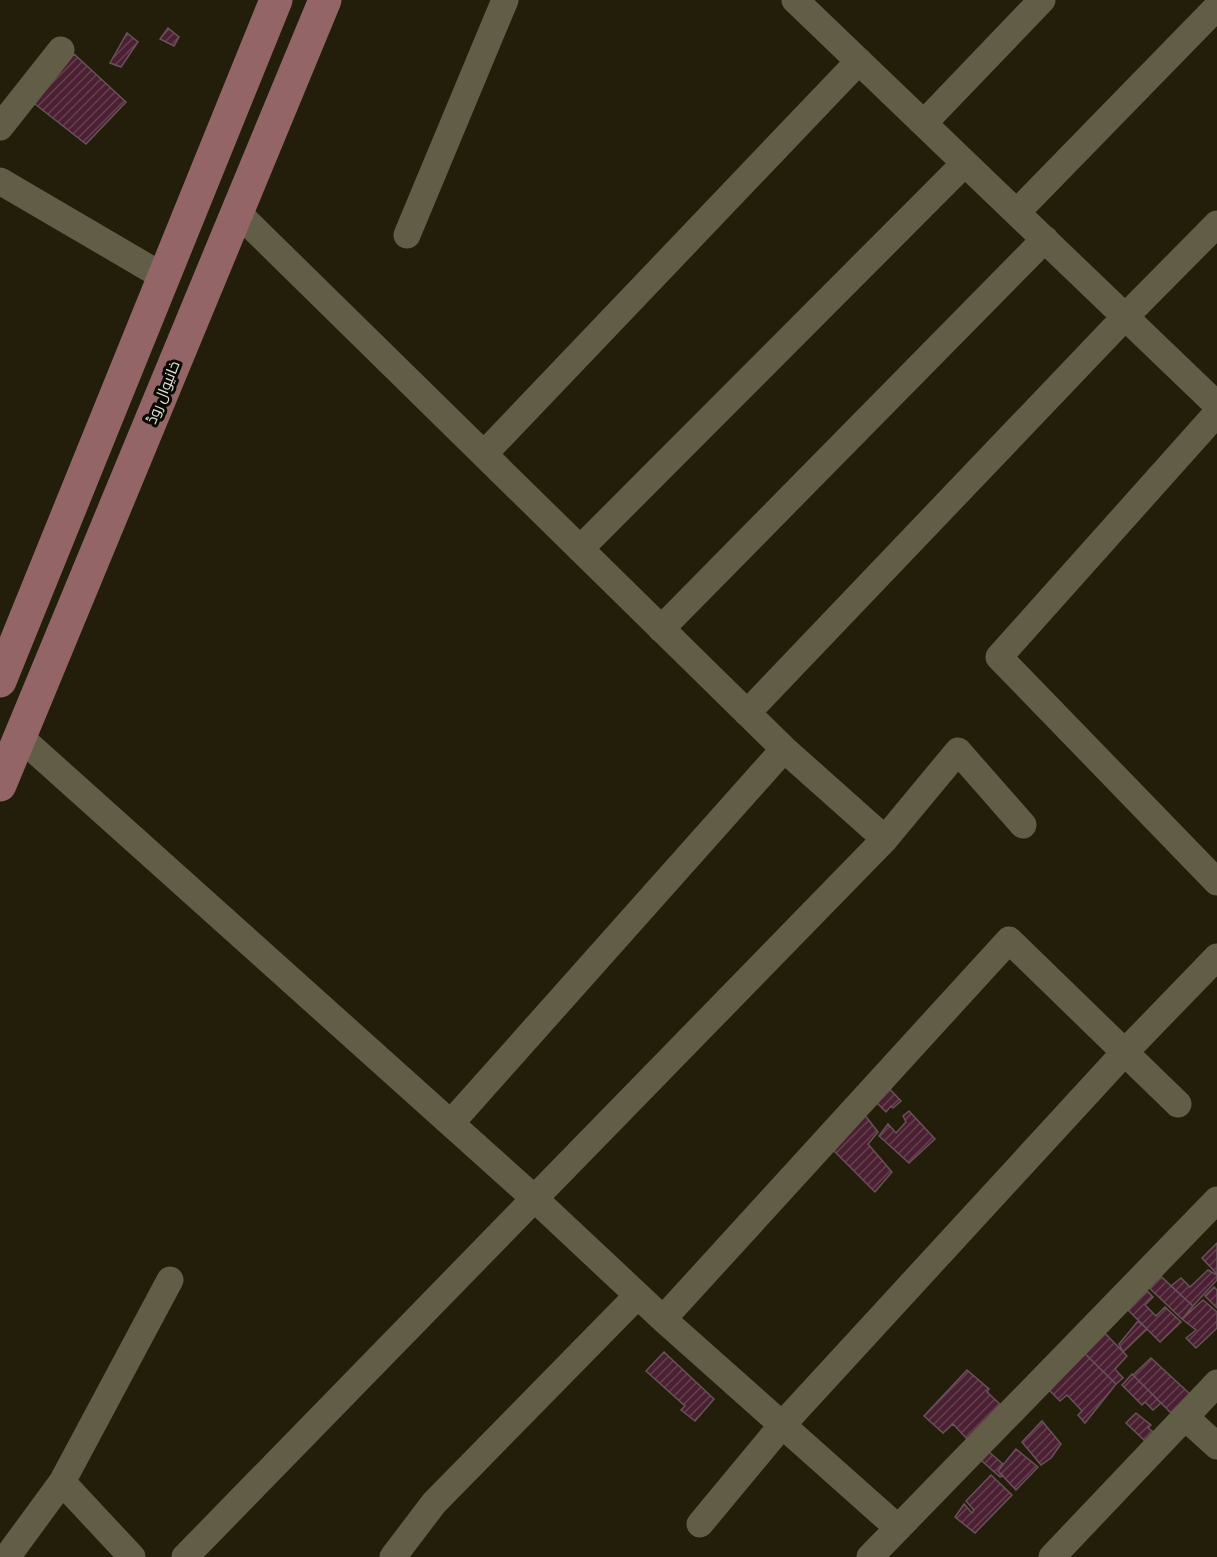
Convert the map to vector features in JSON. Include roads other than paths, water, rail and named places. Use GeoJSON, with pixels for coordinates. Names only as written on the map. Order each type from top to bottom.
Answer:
{"type":"FeatureCollection","features":[{"type":"Feature","properties":{"kind":"main road"},"geometry":{"type":"LineString","coordinates":[[0,681],[276,0]]}},
{"type":"Feature","properties":{"kind":"main road","name":"خانیوال روڈ"},"geometry":{"type":"LineString","coordinates":[[0,785],[325,0]]}},
{"type":"Feature","properties":{"kind":"street"},"geometry":{"type":"LineString","coordinates":[[406,235],[505,0]]}},
{"type":"Feature","properties":{"kind":"street"},"geometry":{"type":"LineString","coordinates":[[795,0],[1217,405]]}},
{"type":"Feature","properties":{"kind":"street"},"geometry":{"type":"LineString","coordinates":[[924,123],[1042,0]]}},
{"type":"Feature","properties":{"kind":"street"},"geometry":{"type":"LineString","coordinates":[[1017,213],[1217,7]]}},
{"type":"Feature","properties":{"kind":"street"},"geometry":{"type":"LineString","coordinates":[[0,127],[61,50]]}},
{"type":"Feature","properties":{"kind":"street"},"geometry":{"type":"LineString","coordinates":[[484,454],[859,61]]}},
{"type":"Feature","properties":{"kind":"street"},"geometry":{"type":"LineString","coordinates":[[580,549],[965,163]]}},
{"type":"Feature","properties":{"kind":"street"},"geometry":{"type":"LineString","coordinates":[[0,181],[164,277]]}},
{"type":"Feature","properties":{"kind":"street"},"geometry":{"type":"LineString","coordinates":[[237,212],[784,749],[885,839]]}},
{"type":"Feature","properties":{"kind":"street"},"geometry":{"type":"LineString","coordinates":[[747,713],[1125,316],[1217,224]]}},
{"type":"Feature","properties":{"kind":"street"},"geometry":{"type":"LineString","coordinates":[[661,629],[1045,239]]}},
{"type":"Feature","properties":{"kind":"street"},"geometry":{"type":"LineString","coordinates":[[1217,413],[999,657],[1217,882]]}},
{"type":"Feature","properties":{"kind":"street"},"geometry":{"type":"LineString","coordinates":[[20,737],[535,1199],[637,1296],[898,1528]]}},
{"type":"Feature","properties":{"kind":"street"},"geometry":{"type":"LineString","coordinates":[[450,1123],[784,749]]}},
{"type":"Feature","properties":{"kind":"street"},"geometry":{"type":"LineString","coordinates":[[185,1557],[885,839],[958,751],[1023,825]]}},
{"type":"Feature","properties":{"kind":"street"},"geometry":{"type":"LineString","coordinates":[[663,1319],[1009,940],[1178,1104]]}},
{"type":"Feature","properties":{"kind":"street"},"geometry":{"type":"LineString","coordinates":[[700,1524],[783,1424],[1125,1052],[1217,957]]}},
{"type":"Feature","properties":{"kind":"street"},"geometry":{"type":"LineString","coordinates":[[874,1556],[898,1528],[1217,1200]]}},
{"type":"Feature","properties":{"kind":"street"},"geometry":{"type":"LineString","coordinates":[[7,1557],[62,1482],[170,1280]]}},
{"type":"Feature","properties":{"kind":"street"},"geometry":{"type":"LineString","coordinates":[[393,1557],[434,1503],[637,1296]]}},
{"type":"Feature","properties":{"kind":"street"},"geometry":{"type":"LineString","coordinates":[[1052,1557],[1217,1383]]}},
{"type":"Feature","properties":{"kind":"street"},"geometry":{"type":"LineString","coordinates":[[1185,1417],[1217,1446]]}},
{"type":"Feature","properties":{"kind":"street"},"geometry":{"type":"LineString","coordinates":[[62,1482],[132,1557]]}}]}
